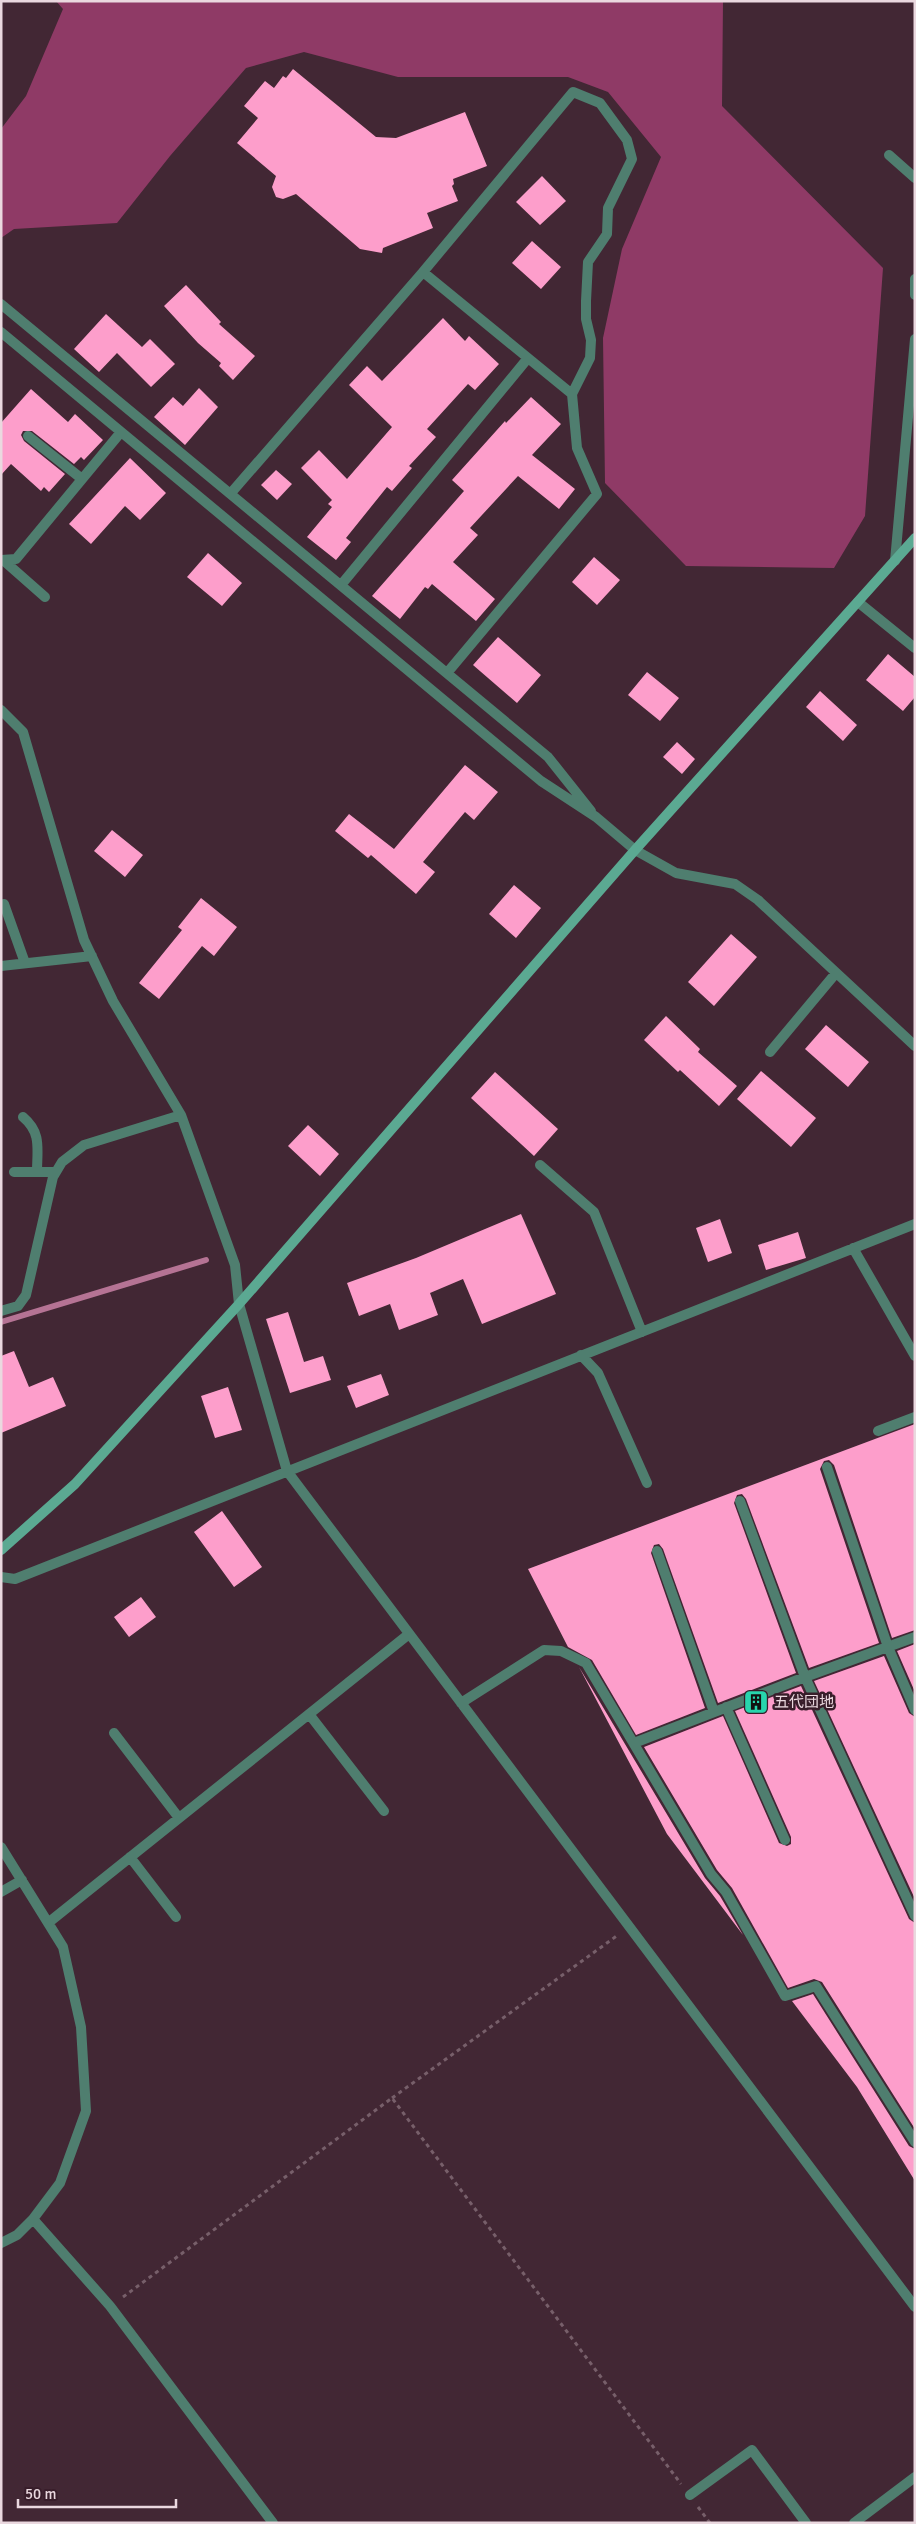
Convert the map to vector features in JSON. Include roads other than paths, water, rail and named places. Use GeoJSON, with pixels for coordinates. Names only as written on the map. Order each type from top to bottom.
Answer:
{"type":"FeatureCollection","features":[{"type":"Feature","properties":{"kind":"street"},"geometry":{"type":"LineString","coordinates":[[231,493],[423,272],[573,92],[600,103],[627,140],[632,159],[608,208],[607,234],[588,262],[586,319],[591,340],[590,358],[572,394],[577,448],[597,494],[447,673]]}},
{"type":"Feature","properties":{"kind":"street"},"geometry":{"type":"LineString","coordinates":[[889,155],[915,178]]}},
{"type":"Feature","properties":{"kind":"street"},"geometry":{"type":"LineString","coordinates":[[423,272],[572,394]]}},
{"type":"Feature","properties":{"kind":"street"},"geometry":{"type":"LineString","coordinates":[[915,279],[915,295]]}},
{"type":"Feature","properties":{"kind":"street"},"geometry":{"type":"LineString","coordinates":[[1,304],[548,757],[596,817]]}},
{"type":"Feature","properties":{"kind":"street"},"geometry":{"type":"LineString","coordinates":[[2,334],[541,782],[596,817],[635,850],[676,873],[735,884],[758,900],[915,1046]]}},
{"type":"Feature","properties":{"kind":"street"},"geometry":{"type":"LineString","coordinates":[[895,561],[915,339]]}},
{"type":"Feature","properties":{"kind":"street"},"geometry":{"type":"LineString","coordinates":[[341,585],[528,358]]}},
{"type":"Feature","properties":{"kind":"street"},"geometry":{"type":"LineString","coordinates":[[2,560],[16,559],[121,432]]}},
{"type":"Feature","properties":{"kind":"street"},"geometry":{"type":"LineString","coordinates":[[28,436],[82,479]]}},
{"type":"Feature","properties":{"kind":"street"},"geometry":{"type":"LineString","coordinates":[[1,1550],[75,1484],[239,1304],[635,850],[915,538]]}},
{"type":"Feature","properties":{"kind":"street"},"geometry":{"type":"LineString","coordinates":[[2,560],[45,597]]}},
{"type":"Feature","properties":{"kind":"street"},"geometry":{"type":"LineString","coordinates":[[858,602],[915,648]]}},
{"type":"Feature","properties":{"kind":"street"},"geometry":{"type":"LineString","coordinates":[[3,716],[23,732],[84,940],[113,1001],[181,1116],[236,1266],[239,1304],[287,1471],[628,1928],[915,2307]]}},
{"type":"Feature","properties":{"kind":"street"},"geometry":{"type":"LineString","coordinates":[[4,904],[24,963]]}},
{"type":"Feature","properties":{"kind":"street"},"geometry":{"type":"LineString","coordinates":[[1,966],[92,956]]}},
{"type":"Feature","properties":{"kind":"street"},"geometry":{"type":"LineString","coordinates":[[770,1052],[836,973]]}},
{"type":"Feature","properties":{"kind":"street"},"geometry":{"type":"LineString","coordinates":[[1,1311],[18,1306],[26,1295],[56,1172],[62,1162],[84,1145],[181,1116]]}},
{"type":"Feature","properties":{"kind":"street"},"geometry":{"type":"LineString","coordinates":[[23,1117],[33,1126],[37,1135],[37,1172]]}},
{"type":"Feature","properties":{"kind":"street"},"geometry":{"type":"LineString","coordinates":[[540,1164],[594,1212],[642,1332]]}},
{"type":"Feature","properties":{"kind":"street"},"geometry":{"type":"LineString","coordinates":[[14,1172],[56,1172]]}},
{"type":"Feature","properties":{"kind":"street"},"geometry":{"type":"LineString","coordinates":[[1,1577],[15,1579],[915,1224]]}},
{"type":"Feature","properties":{"kind":"street"},"geometry":{"type":"LineString","coordinates":[[853,1248],[915,1356]]}},
{"type":"Feature","properties":{"kind":"street"},"geometry":{"type":"LineString","coordinates":[[581,1356],[598,1373],[647,1483]]}},
{"type":"Feature","properties":{"kind":"street"},"geometry":{"type":"LineString","coordinates":[[878,1432],[915,1417]]}},
{"type":"Feature","properties":{"kind":"street"},"geometry":{"type":"LineString","coordinates":[[827,1466],[888,1647],[915,1710]]}},
{"type":"Feature","properties":{"kind":"street"},"geometry":{"type":"LineString","coordinates":[[740,1501],[805,1677],[915,1916]]}},
{"type":"Feature","properties":{"kind":"street"},"geometry":{"type":"LineString","coordinates":[[657,1551],[714,1712]]}},
{"type":"Feature","properties":{"kind":"street"},"geometry":{"type":"LineString","coordinates":[[48,1923],[409,1634]]}},
{"type":"Feature","properties":{"kind":"street"},"geometry":{"type":"LineString","coordinates":[[634,1742],[915,1637]]}},
{"type":"Feature","properties":{"kind":"street"},"geometry":{"type":"LineString","coordinates":[[461,1703],[544,1650],[561,1651],[586,1662],[711,1874],[726,1892],[785,1996],[816,1986],[914,2140]]}},
{"type":"Feature","properties":{"kind":"street"},"geometry":{"type":"LineString","coordinates":[[726,1707],[785,1840]]}},
{"type":"Feature","properties":{"kind":"street"},"geometry":{"type":"LineString","coordinates":[[309,1714],[384,1811]]}},
{"type":"Feature","properties":{"kind":"street"},"geometry":{"type":"LineString","coordinates":[[114,1733],[179,1818]]}},
{"type":"Feature","properties":{"kind":"street"},"geometry":{"type":"LineString","coordinates":[[1,1847],[63,1947],[81,2027],[86,2111],[60,2182],[34,2219],[17,2235],[1,2243]]}},
{"type":"Feature","properties":{"kind":"street"},"geometry":{"type":"LineString","coordinates":[[130,1857],[176,1917]]}},
{"type":"Feature","properties":{"kind":"street"},"geometry":{"type":"LineString","coordinates":[[1,1892],[22,1880]]}},
{"type":"Feature","properties":{"kind":"street"},"geometry":{"type":"LineString","coordinates":[[34,2219],[110,2306],[273,2523]]}},
{"type":"Feature","properties":{"kind":"street"},"geometry":{"type":"LineString","coordinates":[[690,2495],[752,2450],[806,2523]]}},
{"type":"Feature","properties":{"kind":"street"},"geometry":{"type":"LineString","coordinates":[[854,2523],[915,2477]]}},
{"type":"Feature","properties":{"kind":"waterway"},"geometry":{"type":"LineString","coordinates":[[1,1322],[206,1260]]}},
{"type":"Feature","properties":{"kind":"place","name":"五代団地"},"geometry":{"type":"Point","coordinates":[756,1702]}}]}
